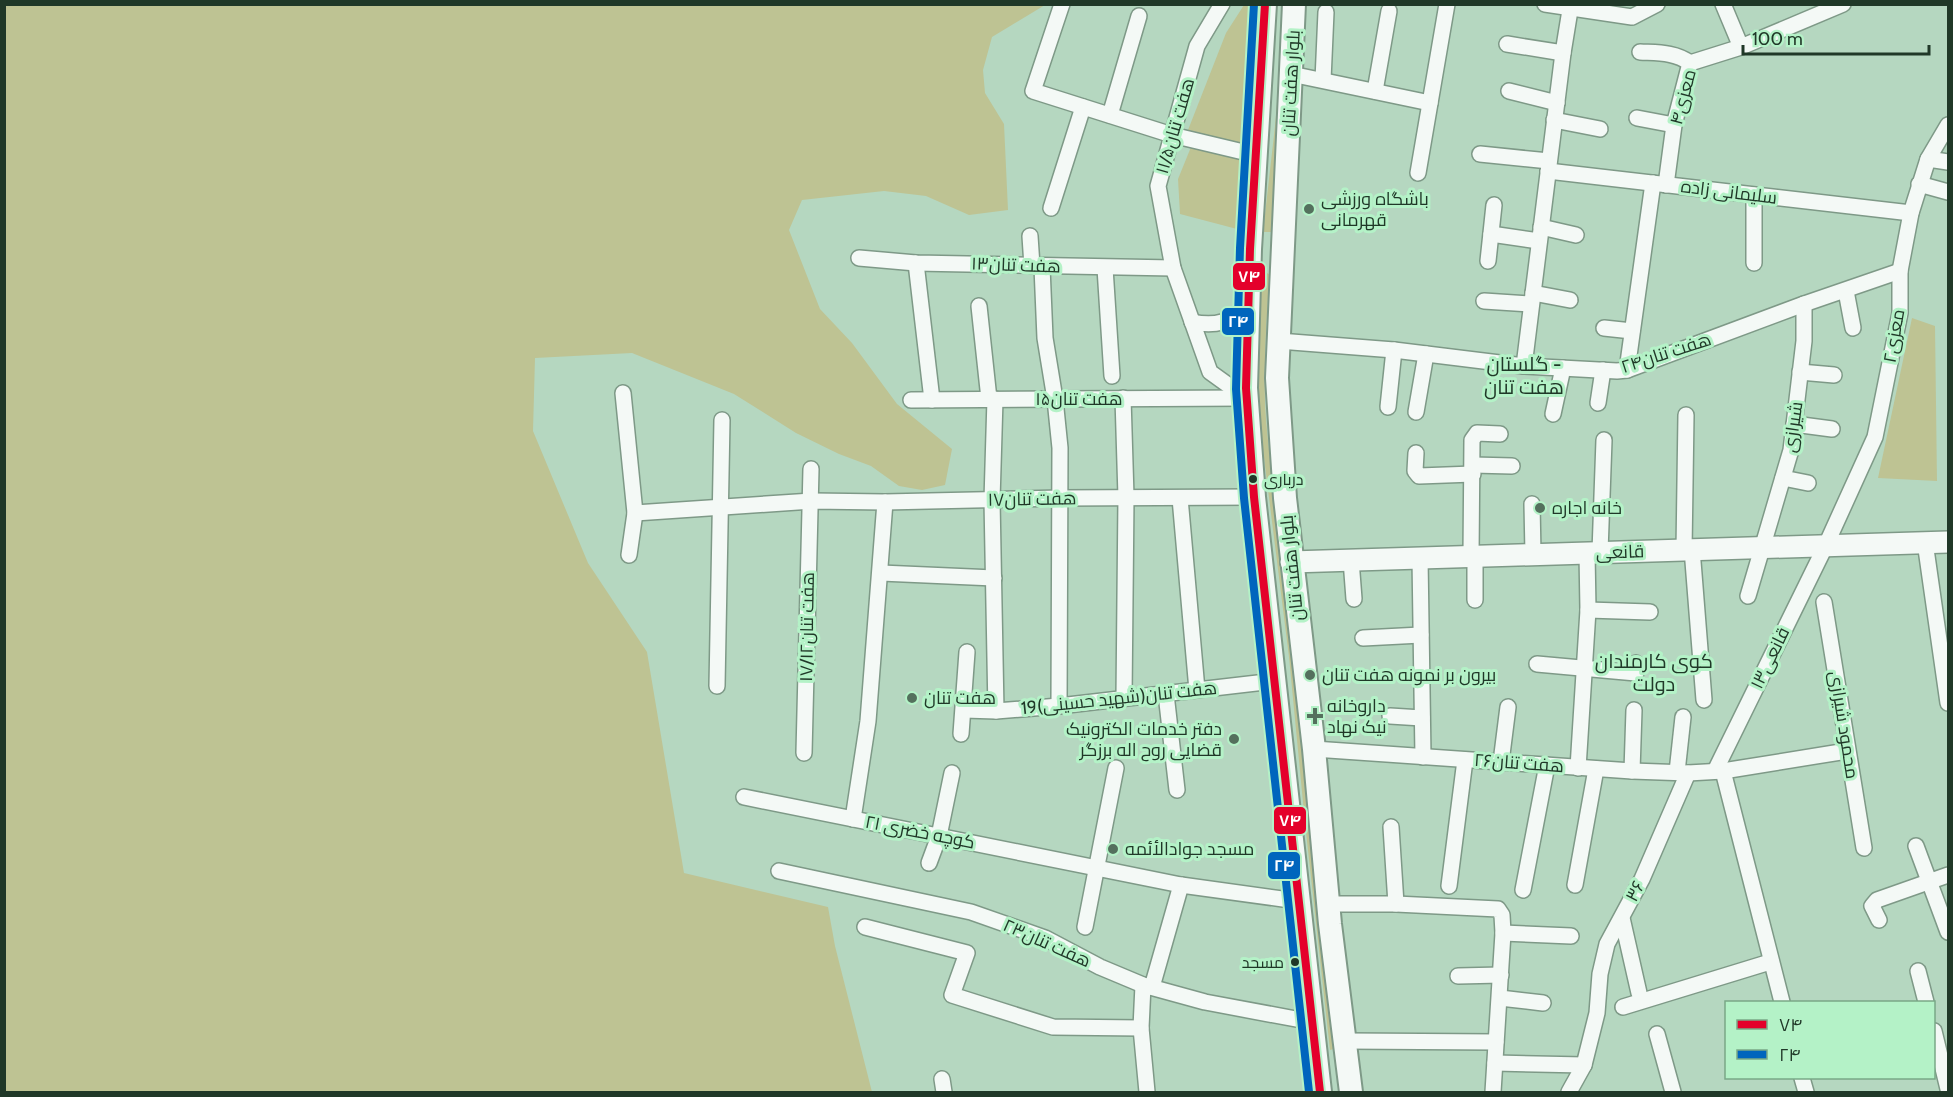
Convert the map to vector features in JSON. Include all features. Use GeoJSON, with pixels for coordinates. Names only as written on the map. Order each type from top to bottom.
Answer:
{"type":"FeatureCollection","features":[{"type":"Feature","properties":{"kind":"main road","name":"بلوار هفت تنان"},"geometry":{"type":"LineString","coordinates":[[1265,4],[1250,249],[1246,398],[1254,497],[1297,901],[1320,1092]]}},
{"type":"Feature","properties":{"kind":"main road","name":"بلوار هفت تنان"},"geometry":{"type":"LineString","coordinates":[[1294,4],[1277,378],[1279,419],[1292,562],[1351,1092]]}},
{"type":"Feature","properties":{"kind":"main road"},"geometry":{"type":"LineString","coordinates":[[1250,249],[1283,249]]}},
{"type":"Feature","properties":{"kind":"street"},"geometry":{"type":"LineString","coordinates":[[1062,4],[1033,91],[1172,135],[1256,155]]}},
{"type":"Feature","properties":{"kind":"street","name":"۱۱/۵هفت تنان"},"geometry":{"type":"LineString","coordinates":[[1192,322],[1173,268],[1158,186],[1197,46],[1222,4]]}},
{"type":"Feature","properties":{"kind":"street"},"geometry":{"type":"LineString","coordinates":[[1418,173],[1447,4]]}},
{"type":"Feature","properties":{"kind":"street"},"geometry":{"type":"LineString","coordinates":[[1545,4],[1571,6],[1632,17],[1657,4]]}},
{"type":"Feature","properties":{"kind":"street"},"geometry":{"type":"LineString","coordinates":[[1723,4],[1741,46]]}},
{"type":"Feature","properties":{"kind":"street","name":"۴معزی"},"geometry":{"type":"LineString","coordinates":[[1627,370],[1632,331],[1660,184],[1690,63],[1741,46],[1843,4]]}},
{"type":"Feature","properties":{"kind":"street"},"geometry":{"type":"LineString","coordinates":[[1524,366],[1554,120],[1571,6]]}},
{"type":"Feature","properties":{"kind":"street"},"geometry":{"type":"LineString","coordinates":[[1374,91],[1389,11]]}},
{"type":"Feature","properties":{"kind":"street"},"geometry":{"type":"LineString","coordinates":[[1323,80],[1326,12]]}},
{"type":"Feature","properties":{"kind":"street"},"geometry":{"type":"LineString","coordinates":[[1110,116],[1139,16]]}},
{"type":"Feature","properties":{"kind":"street"},"geometry":{"type":"LineString","coordinates":[[1507,44],[1563,53]]}},
{"type":"Feature","properties":{"kind":"street"},"geometry":{"type":"LineString","coordinates":[[1640,52],[1682,57],[1690,63]]}},
{"type":"Feature","properties":{"kind":"street"},"geometry":{"type":"LineString","coordinates":[[1291,74],[1430,103]]}},
{"type":"Feature","properties":{"kind":"street"},"geometry":{"type":"LineString","coordinates":[[1509,91],[1557,103]]}},
{"type":"Feature","properties":{"kind":"street"},"geometry":{"type":"LineString","coordinates":[[1051,207],[1083,107]]}},
{"type":"Feature","properties":{"kind":"street"},"geometry":{"type":"LineString","coordinates":[[1637,118],[1674,124]]}},
{"type":"Feature","properties":{"kind":"street"},"geometry":{"type":"LineString","coordinates":[[1554,120],[1600,129]]}},
{"type":"Feature","properties":{"kind":"street","name":"۲معزی"},"geometry":{"type":"LineString","coordinates":[[1826,545],[1875,437],[1900,313],[1900,272],[1911,213],[1928,159],[1948,125]]}},
{"type":"Feature","properties":{"kind":"street","name":"سلیمانی زاده"},"geometry":{"type":"LineString","coordinates":[[1480,154],[1660,184],[1911,213]]}},
{"type":"Feature","properties":{"kind":"street"},"geometry":{"type":"LineString","coordinates":[[1928,159],[1948,162]]}},
{"type":"Feature","properties":{"kind":"street"},"geometry":{"type":"LineString","coordinates":[[1919,184],[1948,192]]}},
{"type":"Feature","properties":{"kind":"street"},"geometry":{"type":"LineString","coordinates":[[1754,195],[1754,263]]}},
{"type":"Feature","properties":{"kind":"street"},"geometry":{"type":"LineString","coordinates":[[1488,261],[1494,205]]}},
{"type":"Feature","properties":{"kind":"street"},"geometry":{"type":"LineString","coordinates":[[1491,234],[1576,235]]}},
{"type":"Feature","properties":{"kind":"street"},"geometry":{"type":"LineString","coordinates":[[1030,236],[1037,266],[1060,448],[1059,706]]}},
{"type":"Feature","properties":{"kind":"street","name":"۱۳هفت تنان"},"geometry":{"type":"LineString","coordinates":[[859,258],[916,263],[1173,268]]}},
{"type":"Feature","properties":{"kind":"street"},"geometry":{"type":"LineString","coordinates":[[916,263],[932,400]]}},
{"type":"Feature","properties":{"kind":"street"},"geometry":{"type":"LineString","coordinates":[[1105,268],[1112,376]]}},
{"type":"Feature","properties":{"kind":"street","name":"هفت تنان۲۴"},"geometry":{"type":"LineString","coordinates":[[1279,341],[1394,350],[1524,366],[1627,370],[1804,304],[1900,272]]}},
{"type":"Feature","properties":{"kind":"street"},"geometry":{"type":"LineString","coordinates":[[1846,291],[1853,328]]}},
{"type":"Feature","properties":{"kind":"street"},"geometry":{"type":"LineString","coordinates":[[1484,301],[1570,300]]}},
{"type":"Feature","properties":{"kind":"street","name":"شیرازی"},"geometry":{"type":"LineString","coordinates":[[1748,596],[1791,450],[1804,341],[1804,304]]}},
{"type":"Feature","properties":{"kind":"street"},"geometry":{"type":"LineString","coordinates":[[980,306],[992,399],[996,711]]}},
{"type":"Feature","properties":{"kind":"street"},"geometry":{"type":"LineString","coordinates":[[1192,322],[1206,325],[1220,324],[1235,317],[1249,306]]}},
{"type":"Feature","properties":{"kind":"street"},"geometry":{"type":"LineString","coordinates":[[1192,322],[1210,372],[1246,398]]}},
{"type":"Feature","properties":{"kind":"street"},"geometry":{"type":"LineString","coordinates":[[1604,328],[1632,331]]}},
{"type":"Feature","properties":{"kind":"street"},"geometry":{"type":"LineString","coordinates":[[1388,407],[1394,350]]}},
{"type":"Feature","properties":{"kind":"street"},"geometry":{"type":"LineString","coordinates":[[1416,412],[1426,354]]}},
{"type":"Feature","properties":{"kind":"street"},"geometry":{"type":"LineString","coordinates":[[1553,414],[1563,368]]}},
{"type":"Feature","properties":{"kind":"street"},"geometry":{"type":"LineString","coordinates":[[1598,403],[1603,370]]}},
{"type":"Feature","properties":{"kind":"street"},"geometry":{"type":"LineString","coordinates":[[1800,372],[1834,375]]}},
{"type":"Feature","properties":{"kind":"street"},"geometry":{"type":"LineString","coordinates":[[623,393],[635,513],[629,555]]}},
{"type":"Feature","properties":{"kind":"street"},"geometry":{"type":"LineString","coordinates":[[1123,398],[1126,497],[1125,698]]}},
{"type":"Feature","properties":{"kind":"street","name":"هفت تنان۱۵"},"geometry":{"type":"LineString","coordinates":[[911,400],[1246,398]]}},
{"type":"Feature","properties":{"kind":"street"},"geometry":{"type":"LineString","coordinates":[[1686,415],[1688,550],[1704,700]]}},
{"type":"Feature","properties":{"kind":"street"},"geometry":{"type":"LineString","coordinates":[[717,686],[722,420]]}},
{"type":"Feature","properties":{"kind":"street"},"geometry":{"type":"LineString","coordinates":[[1794,424],[1832,429]]}},
{"type":"Feature","properties":{"kind":"street"},"geometry":{"type":"LineString","coordinates":[[1475,600],[1472,440],[1476,433],[1500,434]]}},
{"type":"Feature","properties":{"kind":"street"},"geometry":{"type":"LineString","coordinates":[[1578,768],[1588,610],[1604,440]]}},
{"type":"Feature","properties":{"kind":"street"},"geometry":{"type":"LineString","coordinates":[[1416,453],[1415,471],[1419,476],[1512,466]]}},
{"type":"Feature","properties":{"kind":"street","name":"۱۷/۱۲هفت تنان"},"geometry":{"type":"LineString","coordinates":[[804,753],[811,469]]}},
{"type":"Feature","properties":{"kind":"street"},"geometry":{"type":"LineString","coordinates":[[1783,478],[1808,483]]}},
{"type":"Feature","properties":{"kind":"street","name":"هفت تنان۱۷"},"geometry":{"type":"LineString","coordinates":[[635,513],[810,501],[1254,497]]}},
{"type":"Feature","properties":{"kind":"street"},"geometry":{"type":"LineString","coordinates":[[1180,498],[1197,690]]}},
{"type":"Feature","properties":{"kind":"street"},"geometry":{"type":"LineString","coordinates":[[853,819],[868,721],[885,502]]}},
{"type":"Feature","properties":{"kind":"street"},"geometry":{"type":"LineString","coordinates":[[1532,504],[1533,554]]}},
{"type":"Feature","properties":{"kind":"street"},"geometry":{"type":"LineString","coordinates":[[1925,542],[1948,703]]}},
{"type":"Feature","properties":{"kind":"street","name":"قانعی"},"geometry":{"type":"LineString","coordinates":[[1292,562],[1948,542]]}},
{"type":"Feature","properties":{"kind":"street","name":"۱۳قانعی"},"geometry":{"type":"LineString","coordinates":[[1719,771],[1826,545]]}},
{"type":"Feature","properties":{"kind":"street"},"geometry":{"type":"LineString","coordinates":[[1420,558],[1423,757]]}},
{"type":"Feature","properties":{"kind":"street"},"geometry":{"type":"LineString","coordinates":[[1351,560],[1354,599]]}},
{"type":"Feature","properties":{"kind":"street"},"geometry":{"type":"LineString","coordinates":[[881,573],[994,578]]}},
{"type":"Feature","properties":{"kind":"street","name":"محمود شیرازی"},"geometry":{"type":"LineString","coordinates":[[1824,603],[1864,848]]}},
{"type":"Feature","properties":{"kind":"street"},"geometry":{"type":"LineString","coordinates":[[1588,610],[1650,612]]}},
{"type":"Feature","properties":{"kind":"street"},"geometry":{"type":"LineString","coordinates":[[1363,638],[1421,635]]}},
{"type":"Feature","properties":{"kind":"street"},"geometry":{"type":"LineString","coordinates":[[962,734],[967,652]]}},
{"type":"Feature","properties":{"kind":"street"},"geometry":{"type":"LineString","coordinates":[[1537,664],[1636,673],[1636,663]]}},
{"type":"Feature","properties":{"kind":"street","name":"19هفت تنان(شهید حسینی)"},"geometry":{"type":"LineString","coordinates":[[964,710],[996,711],[1059,706],[1274,681]]}},
{"type":"Feature","properties":{"kind":"street"},"geometry":{"type":"LineString","coordinates":[[1167,694],[1177,790]]}},
{"type":"Feature","properties":{"kind":"street"},"geometry":{"type":"LineString","coordinates":[[1501,762],[1508,707]]}},
{"type":"Feature","properties":{"kind":"street"},"geometry":{"type":"LineString","coordinates":[[1632,771],[1634,710]]}},
{"type":"Feature","properties":{"kind":"street"},"geometry":{"type":"LineString","coordinates":[[1390,716],[1422,718]]}},
{"type":"Feature","properties":{"kind":"street","name":"۳۶"},"geometry":{"type":"LineString","coordinates":[[1569,1092],[1584,1065],[1597,1013],[1600,974],[1607,944],[1642,879],[1683,773],[1683,717]]}},
{"type":"Feature","properties":{"kind":"street","name":"هفت تنان۲۶"},"geometry":{"type":"LineString","coordinates":[[1314,749],[1578,768],[1683,773],[1719,771],[1847,751]]}},
{"type":"Feature","properties":{"kind":"street"},"geometry":{"type":"LineString","coordinates":[[1449,886],[1465,760]]}},
{"type":"Feature","properties":{"kind":"street"},"geometry":{"type":"LineString","coordinates":[[1524,890],[1547,765]]}},
{"type":"Feature","properties":{"kind":"street"},"geometry":{"type":"LineString","coordinates":[[1085,927],[1116,768]]}},
{"type":"Feature","properties":{"kind":"street"},"geometry":{"type":"LineString","coordinates":[[1575,885],[1596,769]]}},
{"type":"Feature","properties":{"kind":"street"},"geometry":{"type":"LineString","coordinates":[[1719,771],[1782,1001]]}},
{"type":"Feature","properties":{"kind":"street"},"geometry":{"type":"LineString","coordinates":[[929,863],[939,836],[952,772]]}},
{"type":"Feature","properties":{"kind":"street","name":"کوچه خضری ۲۱"},"geometry":{"type":"LineString","coordinates":[[744,797],[1181,885],[1297,901]]}},
{"type":"Feature","properties":{"kind":"street"},"geometry":{"type":"LineString","coordinates":[[1391,827],[1396,904]]}},
{"type":"Feature","properties":{"kind":"street"},"geometry":{"type":"LineString","coordinates":[[1916,846],[1948,932]]}},
{"type":"Feature","properties":{"kind":"street","name":"هفت تنان۲۳"},"geometry":{"type":"LineString","coordinates":[[779,871],[970,912],[1045,938],[1100,967],[1148,986],[1205,1002],[1312,1022]]}},
{"type":"Feature","properties":{"kind":"street"},"geometry":{"type":"LineString","coordinates":[[1879,920],[1872,906],[1873,902],[1948,875]]}},
{"type":"Feature","properties":{"kind":"street"},"geometry":{"type":"LineString","coordinates":[[1147,1092],[1142,1028],[1148,986],[1181,885]]}},
{"type":"Feature","properties":{"kind":"street"},"geometry":{"type":"LineString","coordinates":[[1329,904],[1396,904],[1498,909],[1502,915],[1503,933],[1493,1092]]}},
{"type":"Feature","properties":{"kind":"street"},"geometry":{"type":"LineString","coordinates":[[1622,918],[1639,993]]}},
{"type":"Feature","properties":{"kind":"street"},"geometry":{"type":"LineString","coordinates":[[865,927],[967,953],[952,995],[1053,1027],[1142,1028]]}},
{"type":"Feature","properties":{"kind":"street"},"geometry":{"type":"LineString","coordinates":[[1503,933],[1571,936]]}},
{"type":"Feature","properties":{"kind":"street"},"geometry":{"type":"LineString","coordinates":[[1623,1007],[1770,962]]}},
{"type":"Feature","properties":{"kind":"street"},"geometry":{"type":"LineString","coordinates":[[1918,971],[1926,1001]]}},
{"type":"Feature","properties":{"kind":"street"},"geometry":{"type":"LineString","coordinates":[[1458,976],[1501,975]]}},
{"type":"Feature","properties":{"kind":"street"},"geometry":{"type":"LineString","coordinates":[[1500,998],[1543,1003]]}},
{"type":"Feature","properties":{"kind":"street"},"geometry":{"type":"LineString","coordinates":[[1657,1034],[1673,1092]]}},
{"type":"Feature","properties":{"kind":"street"},"geometry":{"type":"LineString","coordinates":[[1935,1035],[1948,1089]]}},
{"type":"Feature","properties":{"kind":"street"},"geometry":{"type":"LineString","coordinates":[[1346,1041],[1496,1042]]}},
{"type":"Feature","properties":{"kind":"street"},"geometry":{"type":"LineString","coordinates":[[1496,1063],[1584,1065]]}},
{"type":"Feature","properties":{"kind":"green space"},"geometry":{"type":"Polygon","coordinates":[[[5,4],[1045,5],[992,37],[983,70],[985,93],[1004,124],[1008,210],[969,215],[926,196],[884,191],[802,200],[789,230],[820,309],[852,343],[897,404],[952,449],[945,485],[922,490],[899,486],[871,466],[839,454],[796,433],[734,394],[632,353],[535,358],[533,431],[588,563],[647,652],[684,873],[828,907],[835,946],[872,1092],[5,1092],[5,4]]]}},
{"type":"Feature","properties":{"kind":"green space"},"geometry":{"type":"Polygon","coordinates":[[[1244,5],[1258,5],[1247,147],[1188,130],[1226,33],[1244,5]]]}},
{"type":"Feature","properties":{"kind":"green space"},"geometry":{"type":"Polygon","coordinates":[[[1286,5],[1272,232],[1263,232],[1275,126],[1286,5]]]}},
{"type":"Feature","properties":{"kind":"green space"},"geometry":{"type":"Polygon","coordinates":[[[1191,147],[1243,160],[1237,229],[1180,214],[1178,179],[1191,147]]]}},
{"type":"Feature","properties":{"kind":"green space"},"geometry":{"type":"Polygon","coordinates":[[[1264,271],[1270,275],[1265,355],[1266,419],[1337,1048],[1330,1050],[1289,657],[1258,410],[1260,302],[1264,271]]]}},
{"type":"Feature","properties":{"kind":"green space"},"geometry":{"type":"Polygon","coordinates":[[[1912,318],[1935,326],[1937,481],[1878,478],[1912,318]]]}},
{"type":"Feature","properties":{"kind":"transit line","name":"۲۴"},"geometry":{"type":"LineString","coordinates":[[1254,4],[1240,248],[1236,389],[1244,498],[1309,1092]]}},
{"type":"Feature","properties":{"kind":"transit line","name":"۷۴"},"geometry":{"type":"LineString","coordinates":[[1265,4],[1250,249],[1246,388],[1254,497],[1320,1092]]}},
{"type":"Feature","properties":{"kind":"place","name":"باشگاه ورزشی قهرمانی"},"geometry":{"type":"Point","coordinates":[1309,209]}},
{"type":"Feature","properties":{"kind":"place","name":"درباری"},"geometry":{"type":"Point","coordinates":[1253,479]}},
{"type":"Feature","properties":{"kind":"place","name":"خانه اجاره"},"geometry":{"type":"Point","coordinates":[1540,508]}},
{"type":"Feature","properties":{"kind":"place","name":"بیرون بر نمونه هفت تنان"},"geometry":{"type":"Point","coordinates":[1310,675]}},
{"type":"Feature","properties":{"kind":"place","name":"هفت تنان"},"geometry":{"type":"Point","coordinates":[912,698]}},
{"type":"Feature","properties":{"kind":"place","name":"داروخانه نیک نهاد"},"geometry":{"type":"Point","coordinates":[1315,716]}},
{"type":"Feature","properties":{"kind":"place","name":"دفتر خدمات الکترونیک قضایی روح اله برزگر"},"geometry":{"type":"Point","coordinates":[1234,739]}},
{"type":"Feature","properties":{"kind":"place","name":"مسجد جوادالأئمه"},"geometry":{"type":"Point","coordinates":[1113,849]}},
{"type":"Feature","properties":{"kind":"place","name":"مسجد"},"geometry":{"type":"Point","coordinates":[1295,962]}},
{"type":"Feature","properties":{"kind":"district","name":"گلستان - هفت تنان"},"geometry":{"type":"Point","coordinates":[1524,376]}},
{"type":"Feature","properties":{"kind":"district","name":"کوی کارمندان دولت"},"geometry":{"type":"Point","coordinates":[1654,672]}}]}
